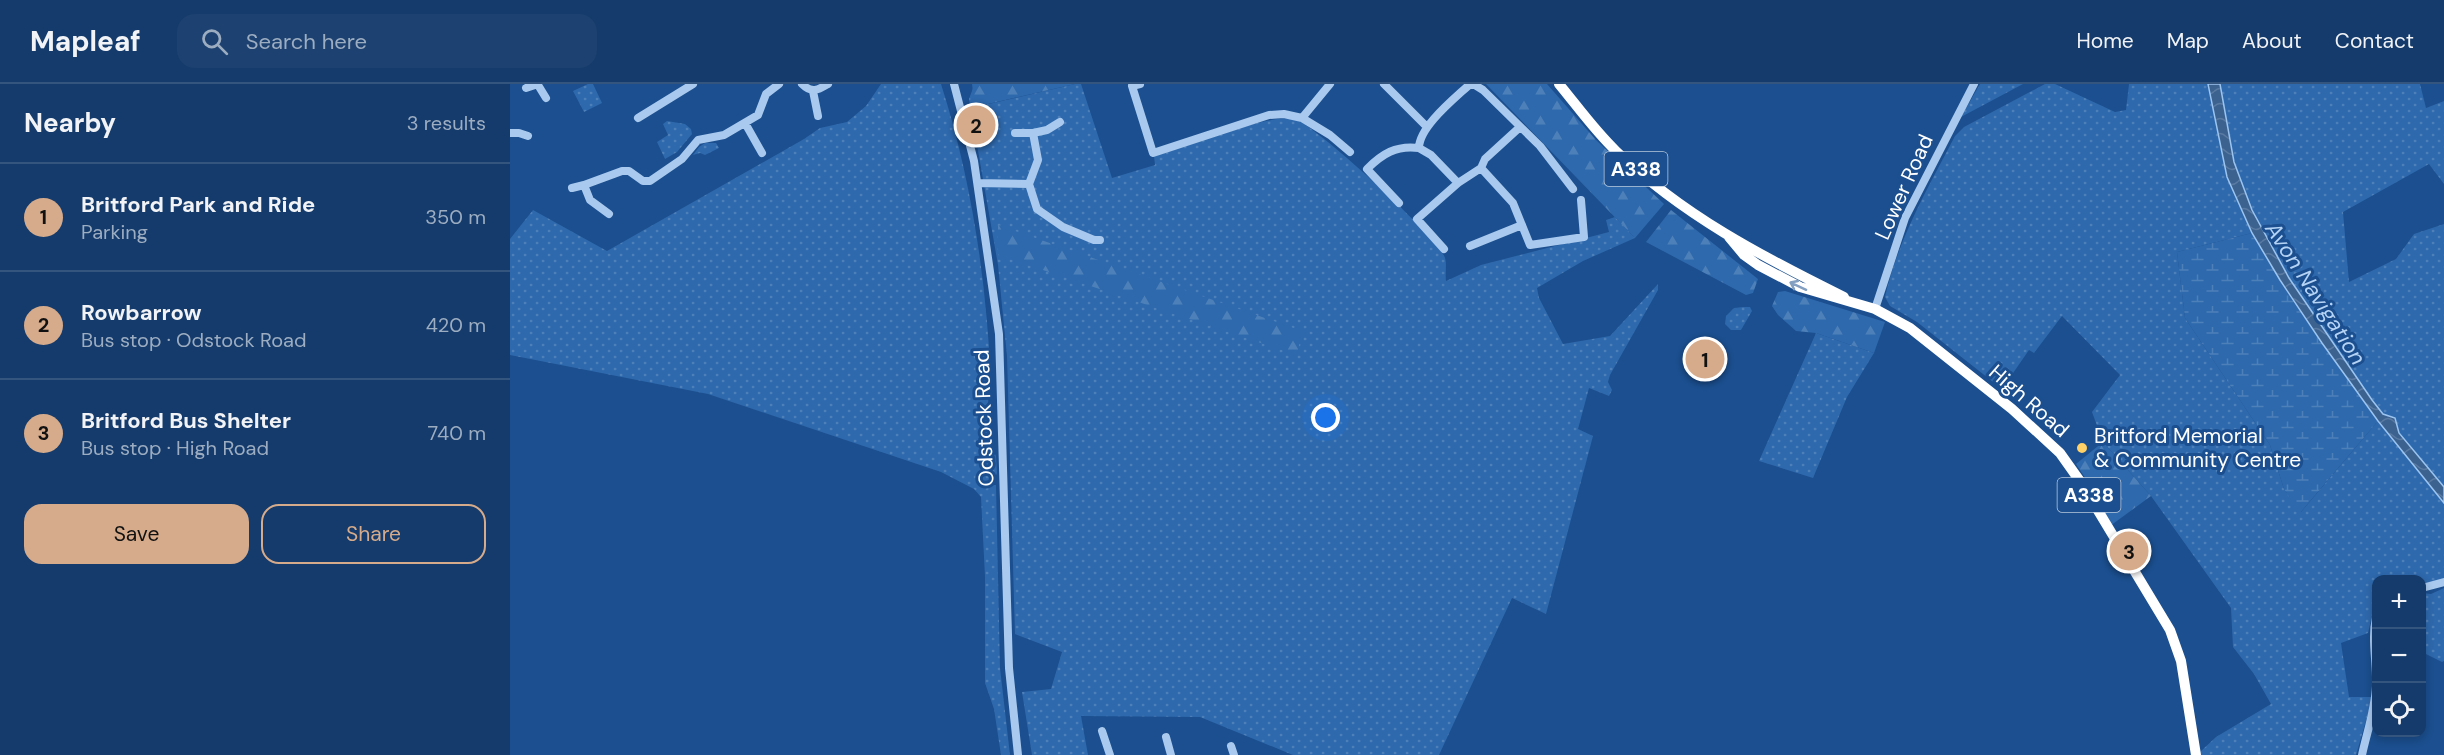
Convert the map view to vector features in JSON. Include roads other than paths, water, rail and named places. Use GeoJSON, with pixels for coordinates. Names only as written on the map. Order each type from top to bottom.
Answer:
{"type":"FeatureCollection","features":[{"type":"Feature","properties":{"kind":"highway","name":"A338"},"geometry":{"type":"LineString","coordinates":[[1560,84],[1591,124],[1625,159],[1662,190],[1728,237],[1859,304],[1875,309]]}},
{"type":"Feature","properties":{"kind":"highway","name":"High Road"},"geometry":{"type":"LineString","coordinates":[[1875,309],[1910,328],[1935,346],[2046,438],[2070,467],[2127,558],[2174,640],[2184,675],[2196,755]]}},
{"type":"Feature","properties":{"kind":"street"},"geometry":{"type":"LineString","coordinates":[[526,88],[538,84],[546,98]]}},
{"type":"Feature","properties":{"kind":"street"},"geometry":{"type":"LineString","coordinates":[[638,118],[693,84]]}},
{"type":"Feature","properties":{"kind":"street"},"geometry":{"type":"LineString","coordinates":[[572,188],[622,171],[628,171],[643,181],[650,181],[682,159],[698,140],[724,135],[759,114],[766,94],[778,84]]}},
{"type":"Feature","properties":{"kind":"street"},"geometry":{"type":"LineString","coordinates":[[802,84],[813,91],[828,84]]}},
{"type":"Feature","properties":{"kind":"street","name":"Odstock Road"},"geometry":{"type":"LineString","coordinates":[[954,84],[978,183],[999,334],[1009,649],[1018,755]]}},
{"type":"Feature","properties":{"kind":"street"},"geometry":{"type":"LineString","coordinates":[[1302,118],[1330,84]]}},
{"type":"Feature","properties":{"kind":"street"},"geometry":{"type":"LineString","coordinates":[[1384,84],[1427,127]]}},
{"type":"Feature","properties":{"kind":"street"},"geometry":{"type":"LineString","coordinates":[[1419,148],[1419,141],[1427,127],[1469,84],[1475,84],[1540,146],[1573,189]]}},
{"type":"Feature","properties":{"kind":"street","name":"Lower Road"},"geometry":{"type":"LineString","coordinates":[[1875,309],[1905,218],[1974,84]]}},
{"type":"Feature","properties":{"kind":"street"},"geometry":{"type":"LineString","coordinates":[[1136,85],[1153,153],[1269,115],[1284,114],[1302,118],[1330,135],[1350,152]]}},
{"type":"Feature","properties":{"kind":"street"},"geometry":{"type":"LineString","coordinates":[[813,91],[818,116]]}},
{"type":"Feature","properties":{"kind":"street"},"geometry":{"type":"LineString","coordinates":[[1015,133],[1047,130],[1060,122]]}},
{"type":"Feature","properties":{"kind":"street"},"geometry":{"type":"LineString","coordinates":[[746,123],[762,153]]}},
{"type":"Feature","properties":{"kind":"street"},"geometry":{"type":"LineString","coordinates":[[1417,219],[1458,183],[1481,168],[1485,159],[1520,127]]}},
{"type":"Feature","properties":{"kind":"street"},"geometry":{"type":"LineString","coordinates":[[510,133],[528,136]]}},
{"type":"Feature","properties":{"kind":"street"},"geometry":{"type":"LineString","coordinates":[[1033,133],[1038,160],[1029,184],[1037,209],[1063,227],[1097,238]]}},
{"type":"Feature","properties":{"kind":"street"},"geometry":{"type":"LineString","coordinates":[[1399,203],[1367,168],[1391,150],[1405,147],[1419,148],[1431,155],[1458,183]]}},
{"type":"Feature","properties":{"kind":"street"},"geometry":{"type":"LineString","coordinates":[[1481,168],[1513,203],[1530,245],[1584,237],[1581,200]]}},
{"type":"Feature","properties":{"kind":"street"},"geometry":{"type":"LineString","coordinates":[[978,183],[1029,184]]}},
{"type":"Feature","properties":{"kind":"street"},"geometry":{"type":"LineString","coordinates":[[584,184],[593,203],[609,214]]}},
{"type":"Feature","properties":{"kind":"street"},"geometry":{"type":"LineString","coordinates":[[1409,213],[1444,249]]}},
{"type":"Feature","properties":{"kind":"street"},"geometry":{"type":"LineString","coordinates":[[1470,246],[1522,225]]}},
{"type":"Feature","properties":{"kind":"street"},"geometry":{"type":"LineString","coordinates":[[2426,587],[2444,582]]}},
{"type":"Feature","properties":{"kind":"street"},"geometry":{"type":"LineString","coordinates":[[2361,755],[2374,704],[2376,655],[2374,629]]}},
{"type":"Feature","properties":{"kind":"street"},"geometry":{"type":"LineString","coordinates":[[1102,731],[1110,755]]}},
{"type":"Feature","properties":{"kind":"street"},"geometry":{"type":"LineString","coordinates":[[1166,737],[1171,755]]}},
{"type":"Feature","properties":{"kind":"street"},"geometry":{"type":"LineString","coordinates":[[1231,746],[1234,755]]}},
{"type":"Feature","properties":{"kind":"water"},"geometry":{"type":"Polygon","coordinates":[[[2208,84],[2220,84],[2234,162],[2252,210],[2289,278],[2372,400],[2383,414],[2395,418],[2399,433],[2444,487],[2444,503],[2378,421],[2322,343],[2252,233],[2227,177],[2208,84]]]}},
{"type":"Feature","properties":{"kind":"place","name":"Rowbarrow"},"geometry":{"type":"Point","coordinates":[976,125]}},
{"type":"Feature","properties":{"kind":"place","name":"Britford Park and Ride"},"geometry":{"type":"Point","coordinates":[1705,359]}},
{"type":"Feature","properties":{"kind":"place","name":"Britford Memorial & Community Centre"},"geometry":{"type":"Point","coordinates":[2082,448]}},
{"type":"Feature","properties":{"kind":"place","name":"Britford Bus Shelter"},"geometry":{"type":"Point","coordinates":[2129,551]}},
{"type":"Feature","properties":{"kind":"water label","name":"Avon Navigation"},"geometry":{"type":"Point","coordinates":[2316,293]}}]}
